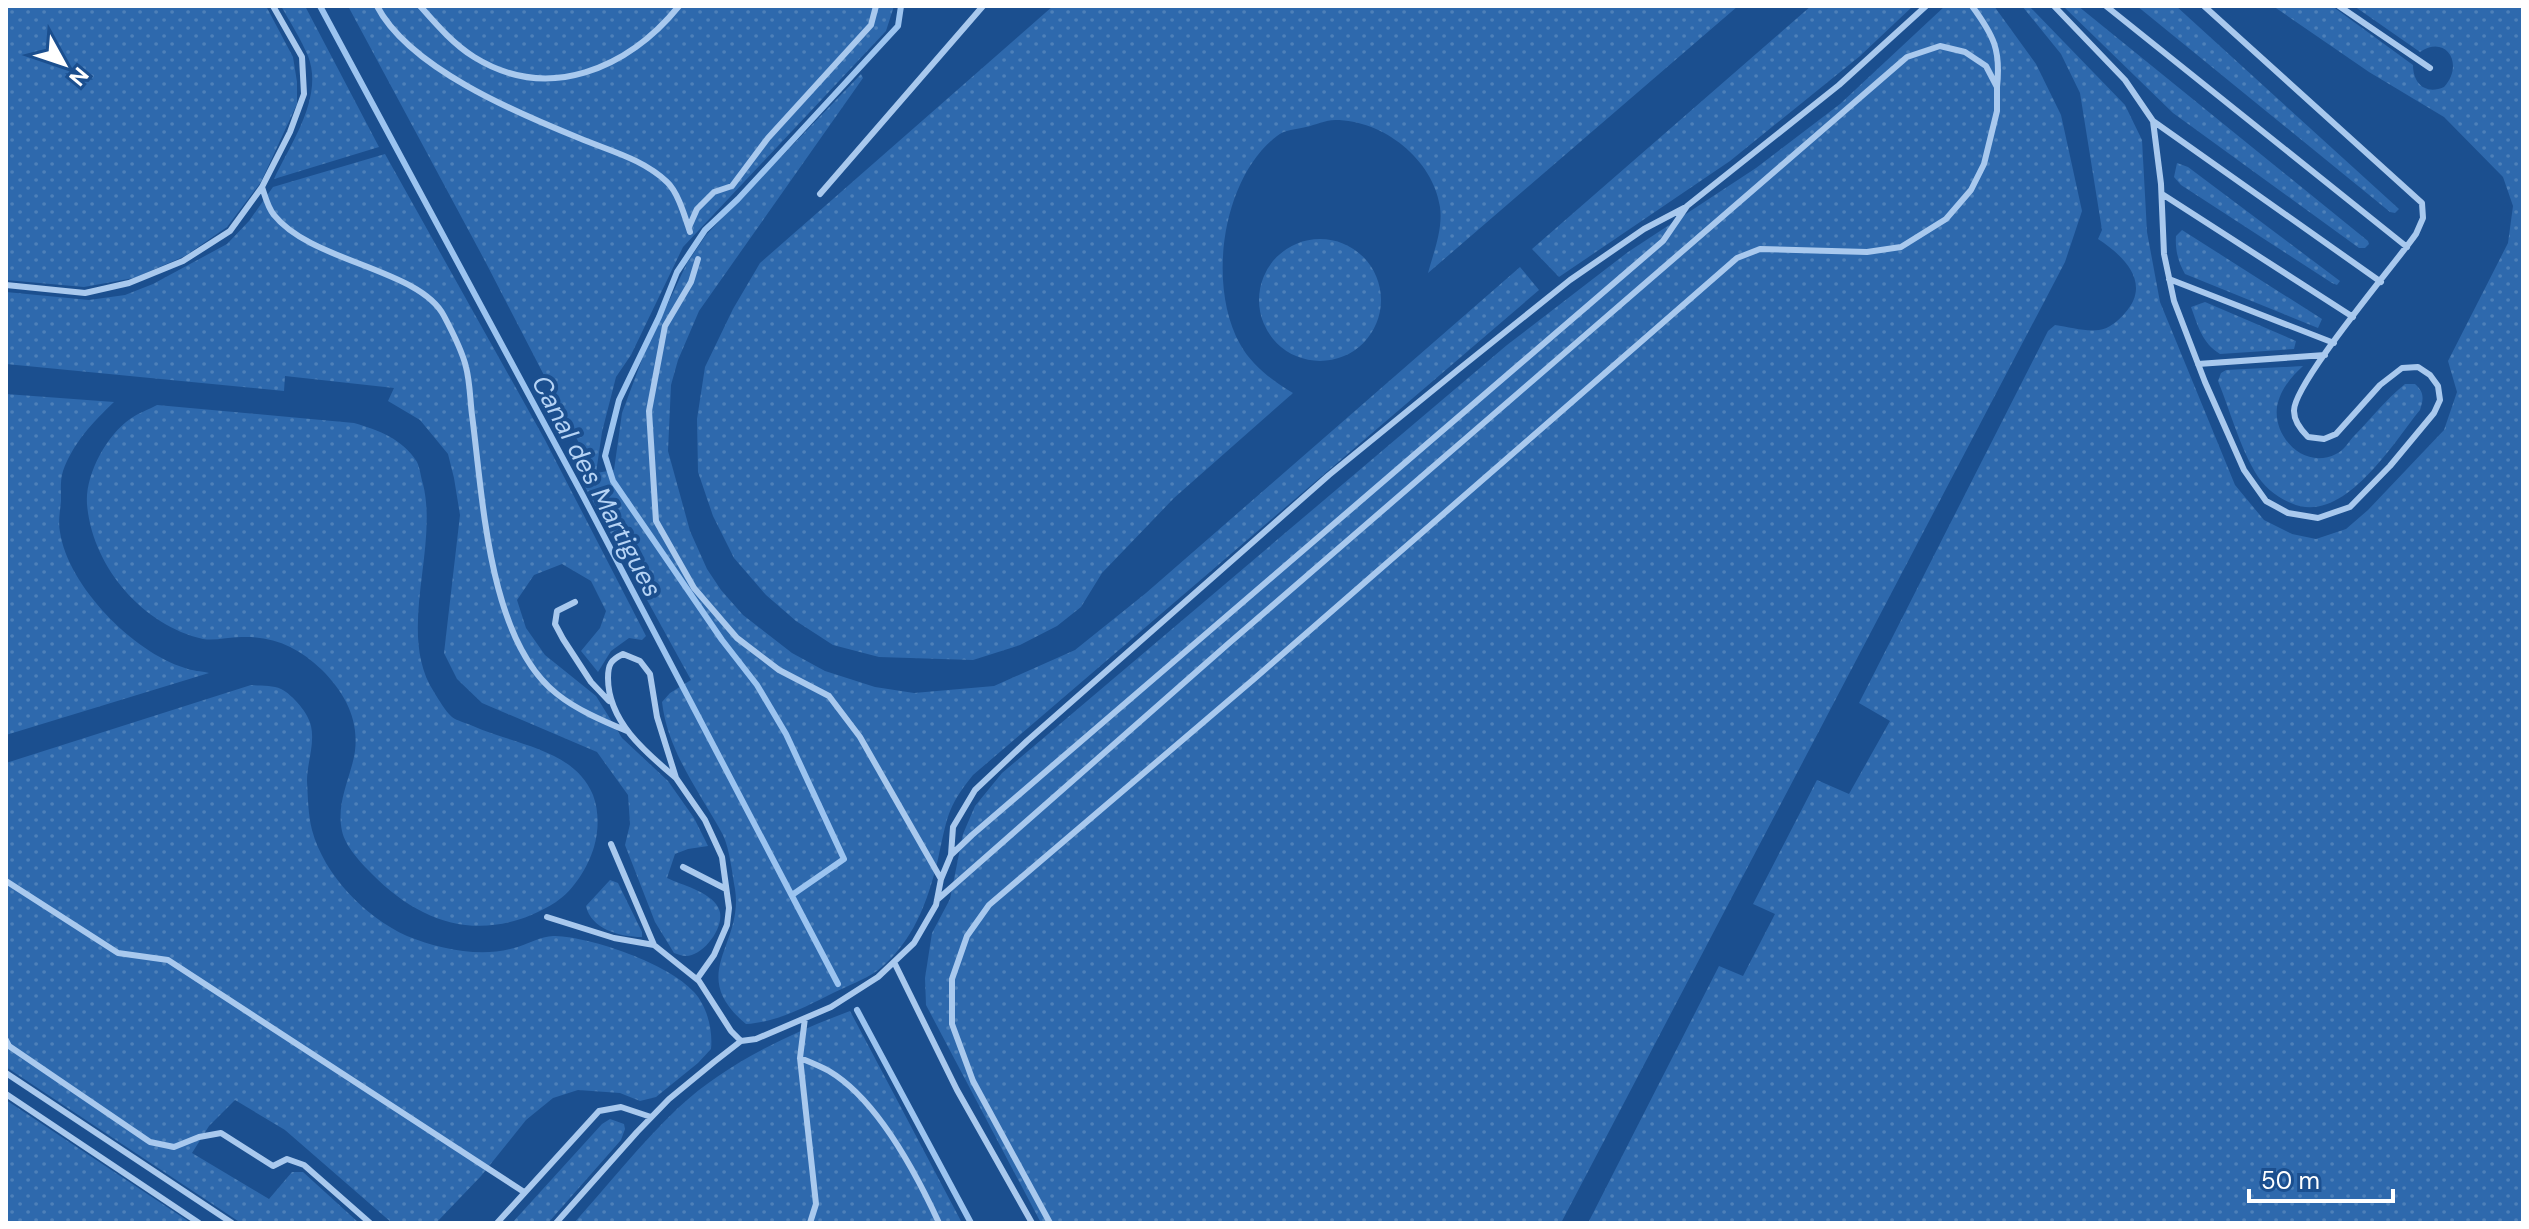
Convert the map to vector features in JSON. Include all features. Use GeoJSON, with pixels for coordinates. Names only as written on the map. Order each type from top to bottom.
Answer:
{"type":"FeatureCollection","features":[{"type":"Feature","properties":{"kind":"lane"},"geometry":{"type":"LineString","coordinates":[[6,285],[85,293],[129,283],[183,261],[230,231],[262,187],[290,132],[304,94],[302,57],[273,6]]}},
{"type":"Feature","properties":{"kind":"lane"},"geometry":{"type":"LineString","coordinates":[[377,6],[384,20],[408,43],[454,78],[495,101],[640,162],[670,184],[690,229],[697,209],[714,192],[732,186],[786,117],[871,25],[876,6]]}},
{"type":"Feature","properties":{"kind":"lane"},"geometry":{"type":"LineString","coordinates":[[420,6],[444,32],[473,56],[507,72],[547,78],[591,73],[632,52],[660,30],[679,6]]}},
{"type":"Feature","properties":{"kind":"lane"},"geometry":{"type":"LineString","coordinates":[[820,194],[983,6]]}},
{"type":"Feature","properties":{"kind":"lane"},"geometry":{"type":"LineString","coordinates":[[556,1223],[651,1117],[714,1062],[741,1041],[756,1039],[843,1000],[878,977],[914,943],[937,900],[941,879],[951,855],[953,827],[975,790],[1027,741],[1329,475],[1570,280],[1644,229],[1687,206],[1839,85],[1926,6]]}},
{"type":"Feature","properties":{"kind":"lane"},"geometry":{"type":"LineString","coordinates":[[1050,1223],[973,1081],[952,1024],[952,979],[967,936],[989,905],[1737,258],[1760,249],[1867,252],[1901,247],[1946,219],[1971,190],[1984,164],[1997,111],[2000,62],[1997,45],[1972,6]]}},
{"type":"Feature","properties":{"kind":"lane"},"geometry":{"type":"LineString","coordinates":[[2054,6],[2125,80],[2153,121],[2381,282]]}},
{"type":"Feature","properties":{"kind":"lane"},"geometry":{"type":"LineString","coordinates":[[2106,6],[2407,247]]}},
{"type":"Feature","properties":{"kind":"lane"},"geometry":{"type":"LineString","coordinates":[[2153,121],[2162,194],[2164,254],[2174,301],[2244,470],[2266,501],[2288,513],[2318,518],[2350,507],[2426,424],[2440,400],[2438,386],[2430,375],[2418,367],[2402,368],[2380,385],[2336,434],[2324,439],[2308,437],[2298,425],[2293,409],[2305,380],[2407,247],[2423,218],[2422,203],[2204,6]]}},
{"type":"Feature","properties":{"kind":"lane"},"geometry":{"type":"LineString","coordinates":[[2339,6],[2430,68]]}},
{"type":"Feature","properties":{"kind":"lane"},"geometry":{"type":"LineString","coordinates":[[937,900],[1216,654],[1907,57],[1940,46],[1965,52],[1986,66],[1997,87]]}},
{"type":"Feature","properties":{"kind":"lane"},"geometry":{"type":"LineString","coordinates":[[262,187],[273,215],[297,234],[347,260],[418,288],[443,313],[466,366],[495,576],[507,622],[530,665],[556,694],[627,731]]}},
{"type":"Feature","properties":{"kind":"lane"},"geometry":{"type":"LineString","coordinates":[[2162,194],[2353,317]]}},
{"type":"Feature","properties":{"kind":"lane"},"geometry":{"type":"LineString","coordinates":[[951,855],[1663,241],[1687,206]]}},
{"type":"Feature","properties":{"kind":"lane"},"geometry":{"type":"LineString","coordinates":[[698,259],[691,282],[665,326],[649,411],[656,521],[694,588],[737,638],[779,670],[829,696],[860,737],[941,879]]}},
{"type":"Feature","properties":{"kind":"lane"},"geometry":{"type":"LineString","coordinates":[[2169,279],[2334,343]]}},
{"type":"Feature","properties":{"kind":"lane"},"geometry":{"type":"LineString","coordinates":[[2198,364],[2325,355]]}},
{"type":"Feature","properties":{"kind":"lane"},"geometry":{"type":"LineString","coordinates":[[575,602],[557,611],[555,624],[591,682],[612,705]]}},
{"type":"Feature","properties":{"kind":"lane"},"geometry":{"type":"LineString","coordinates":[[676,778],[657,717],[650,674],[640,661],[623,654],[612,659],[608,667],[608,693],[612,705],[627,731],[676,778],[705,820],[722,857],[729,908],[727,925],[714,955],[697,979]]}},
{"type":"Feature","properties":{"kind":"lane"},"geometry":{"type":"LineString","coordinates":[[611,844],[654,945]]}},
{"type":"Feature","properties":{"kind":"lane"},"geometry":{"type":"LineString","coordinates":[[683,867],[726,889]]}},
{"type":"Feature","properties":{"kind":"lane"},"geometry":{"type":"LineString","coordinates":[[6,881],[118,953],[168,960],[524,1192]]}},
{"type":"Feature","properties":{"kind":"lane"},"geometry":{"type":"LineString","coordinates":[[547,917],[614,938],[654,945],[697,979],[741,1041]]}},
{"type":"Feature","properties":{"kind":"lane"},"geometry":{"type":"LineString","coordinates":[[894,962],[957,1090],[1032,1223]]}},
{"type":"Feature","properties":{"kind":"lane"},"geometry":{"type":"LineString","coordinates":[[805,1018],[800,1058],[816,1204],[810,1223]]}},
{"type":"Feature","properties":{"kind":"lane"},"geometry":{"type":"LineString","coordinates":[[6,1040],[9,1046],[150,1142],[174,1147],[199,1137],[221,1133],[273,1166],[287,1159],[304,1165],[370,1223]]}},
{"type":"Feature","properties":{"kind":"lane"},"geometry":{"type":"LineString","coordinates":[[800,1058],[831,1072],[860,1097],[919,1180],[939,1223]]}},
{"type":"Feature","properties":{"kind":"lane"},"geometry":{"type":"LineString","coordinates":[[6,1073],[232,1223]]}},
{"type":"Feature","properties":{"kind":"lane"},"geometry":{"type":"LineString","coordinates":[[6,1094],[199,1223]]}},
{"type":"Feature","properties":{"kind":"lane"},"geometry":{"type":"LineString","coordinates":[[497,1223],[599,1111],[621,1107],[651,1117]]}},
{"type":"Feature","properties":{"kind":"shaded area"},"geometry":{"type":"Polygon","coordinates":[[[6,6],[266,6],[293,57],[297,104],[261,182],[227,227],[185,256],[134,278],[84,287],[6,280],[6,6]]]}},
{"type":"Feature","properties":{"kind":"shaded area"},"geometry":{"type":"Polygon","coordinates":[[[281,6],[305,6],[379,147],[274,179],[303,119],[312,87],[308,56],[281,6]]]}},
{"type":"Feature","properties":{"kind":"shaded area"},"geometry":{"type":"Polygon","coordinates":[[[348,6],[894,6],[886,31],[683,247],[631,355],[616,377],[602,432],[596,473],[614,470],[622,413],[644,354],[687,263],[706,235],[861,74],[863,78],[699,311],[671,385],[668,451],[690,531],[707,569],[721,590],[743,615],[792,653],[825,671],[875,687],[914,693],[994,686],[1075,650],[1146,593],[1520,267],[1539,290],[973,775],[957,797],[949,815],[924,906],[890,960],[867,977],[802,1008],[780,1017],[746,1024],[729,1006],[720,990],[721,959],[736,909],[727,848],[723,835],[686,772],[665,721],[662,702],[691,680],[579,476],[595,474],[348,6]]]}},
{"type":"Feature","properties":{"kind":"shaded area"},"geometry":{"type":"Polygon","coordinates":[[[1053,6],[1738,6],[1428,273],[1439,232],[1440,207],[1427,173],[1403,146],[1371,127],[1335,120],[1277,136],[1258,155],[1243,178],[1232,205],[1223,263],[1224,293],[1230,320],[1245,352],[1264,372],[1293,393],[1174,498],[1102,573],[1081,607],[1057,626],[1020,645],[973,660],[879,657],[833,645],[796,621],[766,595],[734,558],[713,516],[698,472],[697,419],[705,367],[760,263],[1053,6]]]}},
{"type":"Feature","properties":{"kind":"shaded area"},"geometry":{"type":"Polygon","coordinates":[[[1811,6],[1913,6],[1860,56],[1730,161],[1559,277],[1532,249],[1811,6]]]}},
{"type":"Feature","properties":{"kind":"shaded area"},"geometry":{"type":"Polygon","coordinates":[[[1945,6],[1994,6],[2036,64],[2061,115],[2082,211],[2065,262],[1561,1223],[1041,1223],[926,1005],[925,978],[932,933],[950,899],[963,834],[975,806],[1002,773],[1507,345],[1628,252],[1756,168],[1840,104],[1945,6]]]}},
{"type":"Feature","properties":{"kind":"shaded area"},"geometry":{"type":"Polygon","coordinates":[[[2022,6],[2029,6],[2125,105],[2142,140],[2147,232],[2160,302],[2235,485],[2264,520],[2292,534],[2316,539],[2346,529],[2444,430],[2457,392],[2448,361],[2508,243],[2513,206],[2503,177],[2444,117],[2369,72],[2273,6],[2332,6],[2413,65],[2418,82],[2432,90],[2444,87],[2450,78],[2453,69],[2450,54],[2438,47],[2429,47],[2420,52],[2354,6],[2523,6],[2523,1223],[1588,1223],[1719,966],[1743,976],[1775,914],[1753,904],[1817,780],[1849,794],[1890,721],[1859,703],[2048,331],[2055,325],[2103,329],[2120,318],[2133,302],[2136,291],[2131,271],[2117,254],[2098,239],[2102,230],[2080,93],[2061,54],[2022,6]]]}},
{"type":"Feature","properties":{"kind":"shaded area"},"geometry":{"type":"Polygon","coordinates":[[[2063,6],[2078,6],[2369,244],[2359,248],[2173,113],[2063,6]]]}},
{"type":"Feature","properties":{"kind":"shaded area"},"geometry":{"type":"Polygon","coordinates":[[[2137,6],[2176,6],[2399,209],[2395,213],[2390,212],[2137,6]]]}},
{"type":"Feature","properties":{"kind":"shaded area"},"geometry":{"type":"Polygon","coordinates":[[[385,154],[545,440],[646,636],[642,640],[629,638],[611,651],[598,672],[581,651],[600,628],[606,611],[591,581],[562,564],[534,575],[517,600],[526,628],[545,655],[596,696],[622,738],[668,781],[694,818],[708,846],[675,854],[667,878],[702,893],[718,907],[720,922],[717,930],[707,945],[693,955],[674,953],[655,922],[625,845],[630,824],[628,795],[597,752],[482,703],[457,679],[444,653],[460,515],[454,478],[448,454],[420,420],[388,401],[394,388],[285,376],[284,391],[6,364],[6,292],[89,300],[125,295],[153,284],[227,244],[249,221],[273,187],[385,154]]]}},
{"type":"Feature","properties":{"kind":"shaded area"},"geometry":{"type":"Polygon","coordinates":[[[2177,163],[2188,167],[2340,281],[2337,285],[2332,283],[2181,185],[2174,177],[2177,163]]]}},
{"type":"Feature","properties":{"kind":"shaded area"},"geometry":{"type":"Polygon","coordinates":[[[2182,230],[2322,319],[2318,328],[2185,274],[2176,246],[2176,236],[2182,230]]]}},
{"type":"Feature","properties":{"kind":"shaded area"},"geometry":{"type":"Polygon","coordinates":[[[1320,239],[1343,244],[1363,257],[1376,277],[1381,300],[1376,323],[1363,343],[1343,356],[1320,361],[1297,356],[1277,343],[1264,323],[1259,300],[1264,277],[1277,257],[1297,244],[1320,239]]]}},
{"type":"Feature","properties":{"kind":"shaded area"},"geometry":{"type":"Polygon","coordinates":[[[2205,302],[2296,341],[2294,349],[2220,354],[2205,339],[2191,307],[2205,302]]]}},
{"type":"Feature","properties":{"kind":"shaded area"},"geometry":{"type":"Polygon","coordinates":[[[2303,366],[2290,379],[2281,395],[2277,419],[2280,430],[2293,448],[2313,458],[2324,458],[2341,451],[2405,384],[2415,384],[2423,399],[2420,410],[2365,478],[2348,493],[2329,503],[2310,507],[2280,498],[2258,477],[2244,450],[2218,381],[2226,370],[2303,366]]]}},
{"type":"Feature","properties":{"kind":"shaded area"},"geometry":{"type":"Polygon","coordinates":[[[6,394],[114,402],[84,434],[63,471],[59,525],[66,553],[89,595],[125,632],[165,660],[209,673],[6,735],[6,394]]]}},
{"type":"Feature","properties":{"kind":"shaded area"},"geometry":{"type":"Polygon","coordinates":[[[157,405],[354,423],[389,436],[411,454],[419,467],[427,509],[418,644],[423,669],[434,692],[454,718],[542,750],[572,767],[593,795],[598,821],[594,847],[580,878],[563,897],[531,915],[482,926],[436,918],[392,892],[358,860],[342,831],[341,805],[356,738],[346,701],[331,680],[304,655],[285,644],[253,637],[203,639],[181,632],[160,621],[124,590],[99,549],[91,527],[87,493],[93,469],[113,435],[130,419],[157,405]]]}},
{"type":"Feature","properties":{"kind":"shaded area"},"geometry":{"type":"Polygon","coordinates":[[[251,685],[271,686],[286,692],[310,721],[312,733],[307,781],[312,830],[336,878],[376,918],[407,936],[460,951],[501,951],[555,936],[589,941],[629,954],[667,972],[694,992],[708,1019],[711,1049],[656,1097],[640,1101],[620,1093],[578,1090],[553,1098],[526,1120],[481,1176],[436,1223],[392,1223],[285,1130],[235,1100],[209,1126],[192,1153],[269,1199],[292,1172],[303,1172],[359,1223],[241,1223],[6,1067],[6,763],[251,685]]]}},
{"type":"Feature","properties":{"kind":"shaded area"},"geometry":{"type":"Polygon","coordinates":[[[610,880],[618,883],[642,937],[608,930],[589,914],[586,906],[610,880]]]}},
{"type":"Feature","properties":{"kind":"shaded area"},"geometry":{"type":"Polygon","coordinates":[[[850,1011],[962,1223],[574,1223],[651,1135],[697,1092],[759,1051],[850,1011]]]}},
{"type":"Feature","properties":{"kind":"shaded area"},"geometry":{"type":"Polygon","coordinates":[[[6,1100],[191,1223],[6,1223],[6,1100]]]}},
{"type":"Feature","properties":{"kind":"shaded area"},"geometry":{"type":"Polygon","coordinates":[[[610,1119],[624,1124],[621,1140],[548,1223],[512,1223],[602,1124],[610,1119]]]}},
{"type":"Feature","properties":{"kind":"waterway","name":"Canal des Martigues"},"geometry":{"type":"LineString","coordinates":[[320,6],[582,494],[838,984]]}},
{"type":"Feature","properties":{"kind":"waterway"},"geometry":{"type":"LineString","coordinates":[[792,895],[844,859],[786,734],[757,685],[722,640],[613,481],[605,456],[619,400],[677,272],[705,230],[738,199],[898,26],[901,6]]}},
{"type":"Feature","properties":{"kind":"waterway","name":"Canal des Martigues"},"geometry":{"type":"LineString","coordinates":[[857,1010],[971,1223]]}}]}
